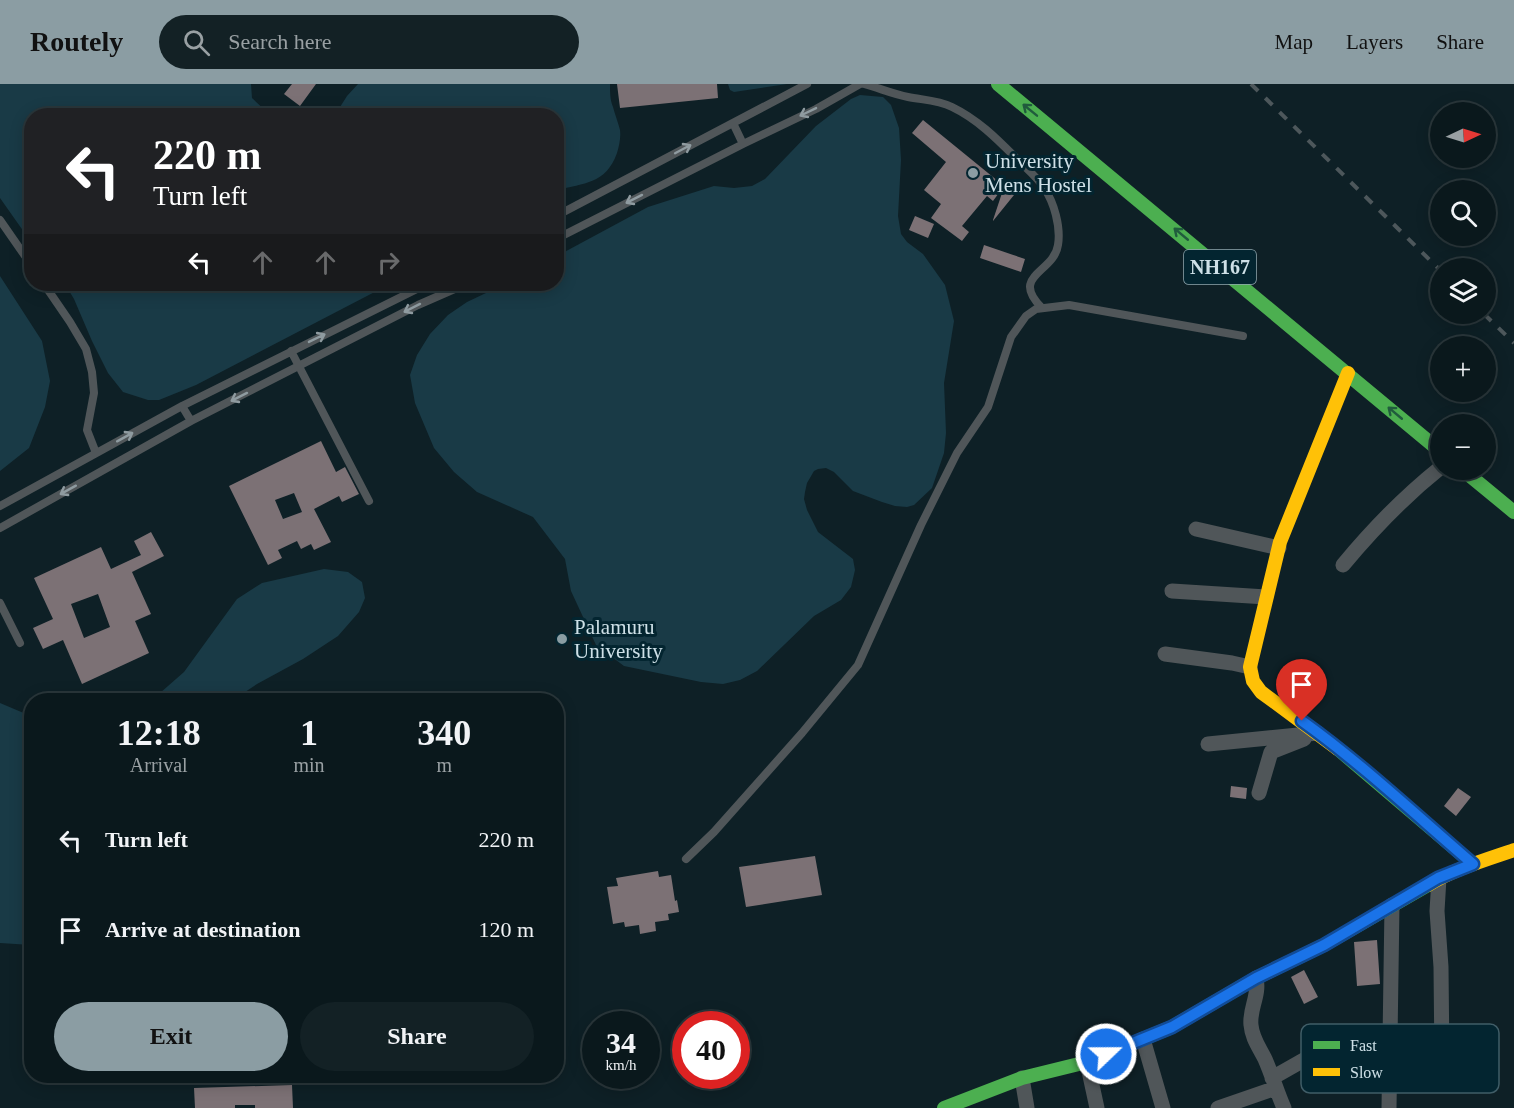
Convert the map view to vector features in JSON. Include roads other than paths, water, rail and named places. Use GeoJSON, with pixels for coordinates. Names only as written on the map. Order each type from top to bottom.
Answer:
{"type":"FeatureCollection","features":[{"type":"Feature","properties":{"kind":"main road","name":"NH167"},"geometry":{"type":"LineString","coordinates":[[998,84],[1430,443]]}},
{"type":"Feature","properties":{"kind":"main road"},"geometry":{"type":"LineString","coordinates":[[1348,373],[1279,548],[1250,675],[1255,685],[1270,699],[1318,733],[1473,864]]}},
{"type":"Feature","properties":{"kind":"main road"},"geometry":{"type":"LineString","coordinates":[[1475,480],[1514,512]]}},
{"type":"Feature","properties":{"kind":"main road"},"geometry":{"type":"LineString","coordinates":[[944,1108],[970,1103],[1022,1078],[1087,1062],[1172,1027],[1256,978],[1324,945],[1438,878],[1514,850]]}},
{"type":"Feature","properties":{"kind":"street"},"geometry":{"type":"LineString","coordinates":[[1343,565],[1411,493],[1430,477]]}},
{"type":"Feature","properties":{"kind":"street"},"geometry":{"type":"LineString","coordinates":[[1196,529],[1279,548]]}},
{"type":"Feature","properties":{"kind":"street"},"geometry":{"type":"LineString","coordinates":[[1172,591],[1266,597]]}},
{"type":"Feature","properties":{"kind":"street"},"geometry":{"type":"LineString","coordinates":[[1165,654],[1232,663],[1250,668]]}},
{"type":"Feature","properties":{"kind":"street"},"geometry":{"type":"LineString","coordinates":[[1208,744],[1318,733]]}},
{"type":"Feature","properties":{"kind":"street"},"geometry":{"type":"LineString","coordinates":[[1259,794],[1271,752],[1318,733]]}},
{"type":"Feature","properties":{"kind":"street"},"geometry":{"type":"LineString","coordinates":[[1438,878],[1437,911],[1442,1024]]}},
{"type":"Feature","properties":{"kind":"street"},"geometry":{"type":"LineString","coordinates":[[1390,1024],[1392,905]]}},
{"type":"Feature","properties":{"kind":"street"},"geometry":{"type":"LineString","coordinates":[[1256,978],[1256,997],[1250,1017],[1252,1032],[1284,1108]]}},
{"type":"Feature","properties":{"kind":"street"},"geometry":{"type":"LineString","coordinates":[[1143,1039],[1163,1108]]}},
{"type":"Feature","properties":{"kind":"street"},"geometry":{"type":"LineString","coordinates":[[1087,1062],[1097,1108]]}},
{"type":"Feature","properties":{"kind":"street"},"geometry":{"type":"LineString","coordinates":[[1218,1108],[1274,1083],[1301,1066]]}},
{"type":"Feature","properties":{"kind":"street"},"geometry":{"type":"LineString","coordinates":[[1022,1078],[1027,1108]]}},
{"type":"Feature","properties":{"kind":"street"},"geometry":{"type":"LineString","coordinates":[[1389,1093],[1389,1108]]}},
{"type":"Feature","properties":{"kind":"lane"},"geometry":{"type":"LineString","coordinates":[[564,212],[807,84]]}},
{"type":"Feature","properties":{"kind":"lane"},"geometry":{"type":"LineString","coordinates":[[564,234],[862,84],[907,97],[944,104],[965,114],[990,132],[1038,180],[1050,198],[1059,246],[1048,264],[1033,277],[1031,282],[1035,301],[1042,308]]}},
{"type":"Feature","properties":{"kind":"lane"},"geometry":{"type":"LineString","coordinates":[[733,123],[743,144]]}},
{"type":"Feature","properties":{"kind":"lane"},"geometry":{"type":"LineString","coordinates":[[0,220],[24,254]]}},
{"type":"Feature","properties":{"kind":"lane"},"geometry":{"type":"LineString","coordinates":[[49,291],[86,350],[92,372],[94,393],[87,430],[96,453]]}},
{"type":"Feature","properties":{"kind":"lane"},"geometry":{"type":"LineString","coordinates":[[0,506],[182,406],[413,291]]}},
{"type":"Feature","properties":{"kind":"lane"},"geometry":{"type":"LineString","coordinates":[[0,528],[191,421],[418,305],[450,291]]}},
{"type":"Feature","properties":{"kind":"lane"},"geometry":{"type":"LineString","coordinates":[[686,860],[802,733],[858,664],[921,525],[957,453],[988,407],[1011,337],[1026,316],[1036,309],[1069,305],[1243,336]]}},
{"type":"Feature","properties":{"kind":"lane"},"geometry":{"type":"LineString","coordinates":[[291,351],[369,501]]}},
{"type":"Feature","properties":{"kind":"lane"},"geometry":{"type":"LineString","coordinates":[[182,406],[191,421]]}},
{"type":"Feature","properties":{"kind":"lane"},"geometry":{"type":"LineString","coordinates":[[0,603],[20,643]]}},
{"type":"Feature","properties":{"kind":"railway"},"geometry":{"type":"LineString","coordinates":[[1251,84],[1430,260]]}},
{"type":"Feature","properties":{"kind":"railway"},"geometry":{"type":"LineString","coordinates":[[1494,324],[1514,343]]}},
{"type":"Feature","properties":{"kind":"place","name":"University Mens Hostel"},"geometry":{"type":"Point","coordinates":[973,173]}},
{"type":"Feature","properties":{"kind":"place","name":"Palamuru University"},"geometry":{"type":"Point","coordinates":[562,639]}}]}
